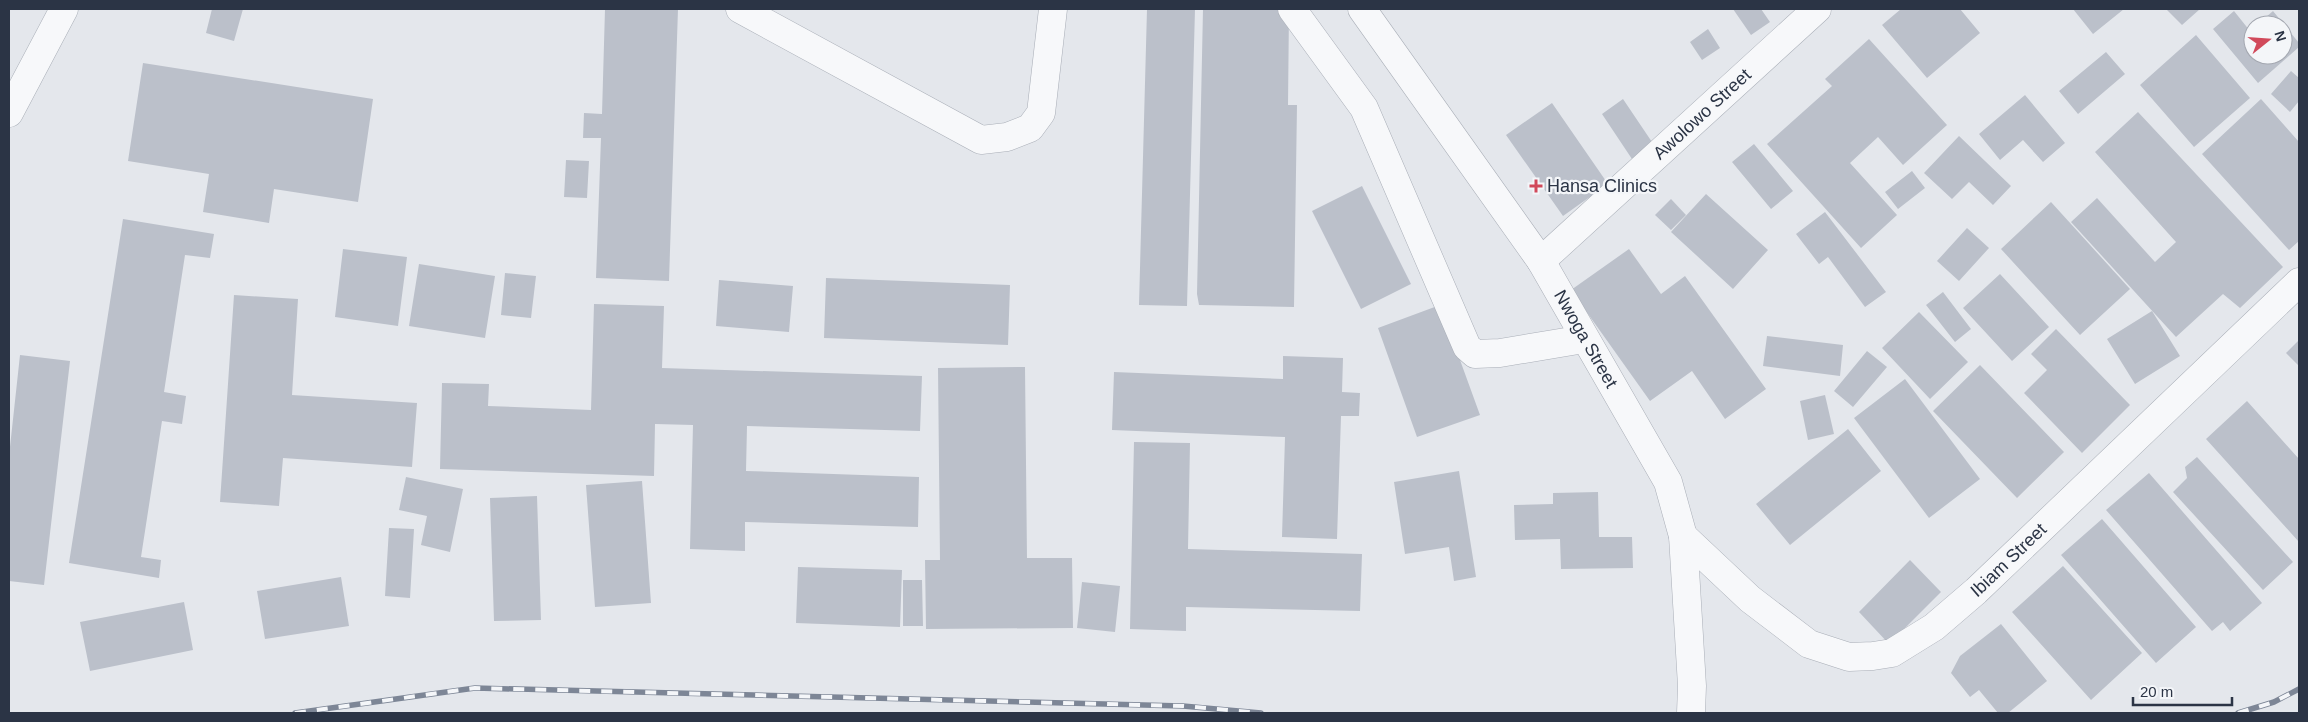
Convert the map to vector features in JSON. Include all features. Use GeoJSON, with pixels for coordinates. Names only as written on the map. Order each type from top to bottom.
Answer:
{"type":"FeatureCollection","features":[{"type":"Feature","properties":{"kind":"street"},"geometry":{"type":"LineString","coordinates":[[9,113],[64,9]]}},
{"type":"Feature","properties":{"kind":"street"},"geometry":{"type":"LineString","coordinates":[[740,9],[981,140],[1007,137],[1030,128],[1041,113],[1053,9]]}},
{"type":"Feature","properties":{"kind":"street"},"geometry":{"type":"LineString","coordinates":[[1292,9],[1364,108],[1467,347],[1475,354],[1500,353],[1584,339]]}},
{"type":"Feature","properties":{"kind":"street","name":"Nwoga Street"},"geometry":{"type":"LineString","coordinates":[[1362,9],[1541,261],[1584,339],[1668,482],[1684,536],[1692,686],[1691,713]]}},
{"type":"Feature","properties":{"kind":"street","name":"Awolowo Street"},"geometry":{"type":"LineString","coordinates":[[1541,261],[1817,9]]}},
{"type":"Feature","properties":{"kind":"street","name":"Ibiam Street"},"geometry":{"type":"LineString","coordinates":[[1684,536],[1750,599],[1809,644],[1849,657],[1892,653],[1934,628],[1976,591],[2299,282]]}},
{"type":"Feature","properties":{"kind":"building"},"geometry":{"type":"Polygon","coordinates":[[[212,9],[243,9],[234,41],[206,33],[212,9]]]}},
{"type":"Feature","properties":{"kind":"building"},"geometry":{"type":"Polygon","coordinates":[[[605,9],[678,9],[669,281],[596,278],[601,138],[583,138],[584,113],[602,114],[605,9]]]}},
{"type":"Feature","properties":{"kind":"building"},"geometry":{"type":"Polygon","coordinates":[[[1147,9],[1195,9],[1187,306],[1139,305],[1147,9]]]}},
{"type":"Feature","properties":{"kind":"building"},"geometry":{"type":"Polygon","coordinates":[[[1203,9],[1289,9],[1288,105],[1297,105],[1294,307],[1199,305],[1197,294],[1203,9]]]}},
{"type":"Feature","properties":{"kind":"building"},"geometry":{"type":"Polygon","coordinates":[[[1733,9],[1761,9],[1770,22],[1751,35],[1733,9]]]}},
{"type":"Feature","properties":{"kind":"building"},"geometry":{"type":"Polygon","coordinates":[[[1901,9],[1960,9],[1980,33],[1927,78],[1882,25],[1901,9]]]}},
{"type":"Feature","properties":{"kind":"building"},"geometry":{"type":"Polygon","coordinates":[[[2073,9],[2124,9],[2093,34],[2073,9]]]}},
{"type":"Feature","properties":{"kind":"building"},"geometry":{"type":"Polygon","coordinates":[[[2166,9],[2200,9],[2182,25],[2166,9]]]}},
{"type":"Feature","properties":{"kind":"building"},"geometry":{"type":"Polygon","coordinates":[[[2234,11],[2243,22],[2243,65],[2213,29],[2234,11]]]}},
{"type":"Feature","properties":{"kind":"building"},"geometry":{"type":"Polygon","coordinates":[[[2273,11],[2276,15],[2268,15],[2273,11]]]}},
{"type":"Feature","properties":{"kind":"building"},"geometry":{"type":"Polygon","coordinates":[[[1708,29],[1720,48],[1702,60],[1690,42],[1708,29]]]}},
{"type":"Feature","properties":{"kind":"building"},"geometry":{"type":"Polygon","coordinates":[[[2196,35],[2250,98],[2194,147],[2140,85],[2196,35]]]}},
{"type":"Feature","properties":{"kind":"building"},"geometry":{"type":"Polygon","coordinates":[[[2293,36],[2299,43],[2299,47],[2293,52],[2293,36]]]}},
{"type":"Feature","properties":{"kind":"building"},"geometry":{"type":"Polygon","coordinates":[[[1869,39],[1947,125],[1903,165],[1878,137],[1850,163],[1897,215],[1861,248],[1767,144],[1832,86],[1825,79],[1869,39]]]}},
{"type":"Feature","properties":{"kind":"building"},"geometry":{"type":"Polygon","coordinates":[[[2106,52],[2125,74],[2078,114],[2059,91],[2106,52]]]}},
{"type":"Feature","properties":{"kind":"building"},"geometry":{"type":"Polygon","coordinates":[[[143,63],[373,99],[358,202],[274,189],[269,223],[203,212],[209,174],[128,161],[143,63]]]}},
{"type":"Feature","properties":{"kind":"building"},"geometry":{"type":"Polygon","coordinates":[[[2243,65],[2278,65],[2258,83],[2243,65]]]}},
{"type":"Feature","properties":{"kind":"building"},"geometry":{"type":"Polygon","coordinates":[[[2291,71],[2299,78],[2299,101],[2290,112],[2271,94],[2291,71]]]}},
{"type":"Feature","properties":{"kind":"building"},"geometry":{"type":"Polygon","coordinates":[[[2025,95],[2065,143],[2043,162],[2023,140],[2000,160],[1979,134],[2025,95]]]}},
{"type":"Feature","properties":{"kind":"building"},"geometry":{"type":"Polygon","coordinates":[[[1623,99],[1654,145],[1632,159],[1602,114],[1623,99]]]}},
{"type":"Feature","properties":{"kind":"building"},"geometry":{"type":"Polygon","coordinates":[[[2261,99],[2299,142],[2299,241],[2289,250],[2202,154],[2261,99]]]}},
{"type":"Feature","properties":{"kind":"building"},"geometry":{"type":"Polygon","coordinates":[[[1552,103],[1608,184],[1563,216],[1506,135],[1552,103]]]}},
{"type":"Feature","properties":{"kind":"building"},"geometry":{"type":"Polygon","coordinates":[[[2138,112],[2283,267],[2240,308],[2223,294],[2176,337],[2071,222],[2097,198],[2155,262],[2176,242],[2095,152],[2138,112]]]}},
{"type":"Feature","properties":{"kind":"building"},"geometry":{"type":"Polygon","coordinates":[[[1959,136],[2011,186],[1993,205],[1969,182],[1952,199],[1924,173],[1959,136]]]}},
{"type":"Feature","properties":{"kind":"building"},"geometry":{"type":"Polygon","coordinates":[[[1754,144],[1793,191],[1771,209],[1732,162],[1754,144]]]}},
{"type":"Feature","properties":{"kind":"building"},"geometry":{"type":"Polygon","coordinates":[[[566,160],[589,161],[587,198],[564,197],[566,160]]]}},
{"type":"Feature","properties":{"kind":"building"},"geometry":{"type":"Polygon","coordinates":[[[1912,171],[1925,188],[1898,209],[1885,192],[1912,171]]]}},
{"type":"Feature","properties":{"kind":"building"},"geometry":{"type":"Polygon","coordinates":[[[1362,186],[1411,284],[1361,309],[1312,211],[1362,186]]]}},
{"type":"Feature","properties":{"kind":"building"},"geometry":{"type":"Polygon","coordinates":[[[1706,194],[1768,250],[1733,289],[1671,232],[1706,194]]]}},
{"type":"Feature","properties":{"kind":"building"},"geometry":{"type":"Polygon","coordinates":[[[1671,199],[1686,215],[1671,230],[1655,215],[1671,199]]]}},
{"type":"Feature","properties":{"kind":"building"},"geometry":{"type":"Polygon","coordinates":[[[2051,202],[2130,289],[2080,335],[2001,249],[2051,202]]]}},
{"type":"Feature","properties":{"kind":"building"},"geometry":{"type":"Polygon","coordinates":[[[1825,212],[1886,292],[1865,307],[1828,257],[1819,264],[1796,234],[1825,212]]]}},
{"type":"Feature","properties":{"kind":"building"},"geometry":{"type":"Polygon","coordinates":[[[123,219],[214,234],[210,258],[185,255],[164,392],[186,396],[182,424],[162,421],[141,557],[161,560],[159,578],[69,563],[123,219]]]}},
{"type":"Feature","properties":{"kind":"building"},"geometry":{"type":"Polygon","coordinates":[[[1967,228],[1989,248],[1959,281],[1937,261],[1967,228]]]}},
{"type":"Feature","properties":{"kind":"building"},"geometry":{"type":"Polygon","coordinates":[[[343,249],[407,257],[398,326],[335,317],[343,249]]]}},
{"type":"Feature","properties":{"kind":"building"},"geometry":{"type":"Polygon","coordinates":[[[1629,249],[1661,294],[1685,276],[1766,389],[1725,419],[1692,371],[1650,401],[1571,290],[1629,249]]]}},
{"type":"Feature","properties":{"kind":"building"},"geometry":{"type":"Polygon","coordinates":[[[419,264],[495,276],[485,338],[409,326],[419,264]]]}},
{"type":"Feature","properties":{"kind":"building"},"geometry":{"type":"Polygon","coordinates":[[[505,273],[536,276],[531,318],[501,315],[505,273]]]}},
{"type":"Feature","properties":{"kind":"building"},"geometry":{"type":"Polygon","coordinates":[[[2000,274],[2049,327],[2012,361],[1963,308],[2000,274]]]}},
{"type":"Feature","properties":{"kind":"building"},"geometry":{"type":"Polygon","coordinates":[[[826,278],[1010,285],[1008,345],[824,338],[826,278]]]}},
{"type":"Feature","properties":{"kind":"building"},"geometry":{"type":"Polygon","coordinates":[[[719,280],[793,286],[789,332],[716,326],[719,280]]]}},
{"type":"Feature","properties":{"kind":"building"},"geometry":{"type":"Polygon","coordinates":[[[1943,292],[1971,329],[1955,342],[1926,305],[1943,292]]]}},
{"type":"Feature","properties":{"kind":"building"},"geometry":{"type":"Polygon","coordinates":[[[234,295],[298,299],[292,395],[417,403],[412,467],[283,458],[279,506],[220,502],[234,295]]]}},
{"type":"Feature","properties":{"kind":"building"},"geometry":{"type":"Polygon","coordinates":[[[594,304],[664,306],[662,368],[922,376],[920,431],[747,426],[746,471],[919,477],[918,527],[745,522],[745,551],[690,549],[693,425],[655,424],[654,476],[440,469],[442,383],[489,384],[488,406],[591,410],[594,304]]]}},
{"type":"Feature","properties":{"kind":"building"},"geometry":{"type":"Polygon","coordinates":[[[1440,305],[1480,415],[1417,437],[1378,328],[1440,305]]]}},
{"type":"Feature","properties":{"kind":"building"},"geometry":{"type":"Polygon","coordinates":[[[2152,311],[2180,356],[2135,384],[2107,339],[2152,311]]]}},
{"type":"Feature","properties":{"kind":"building"},"geometry":{"type":"Polygon","coordinates":[[[1919,312],[1968,362],[1930,399],[1882,348],[1919,312]]]}},
{"type":"Feature","properties":{"kind":"building"},"geometry":{"type":"Polygon","coordinates":[[[2056,329],[2130,405],[2082,453],[2024,393],[2047,370],[2031,354],[2056,329]]]}},
{"type":"Feature","properties":{"kind":"building"},"geometry":{"type":"Polygon","coordinates":[[[1767,336],[1843,345],[1840,376],[1763,366],[1767,336]]]}},
{"type":"Feature","properties":{"kind":"building"},"geometry":{"type":"Polygon","coordinates":[[[2299,340],[2299,366],[2286,353],[2299,340]]]}},
{"type":"Feature","properties":{"kind":"building"},"geometry":{"type":"Polygon","coordinates":[[[1867,351],[1887,367],[1853,407],[1834,391],[1867,351]]]}},
{"type":"Feature","properties":{"kind":"building"},"geometry":{"type":"Polygon","coordinates":[[[20,355],[70,361],[44,585],[9,581],[9,456],[20,355]]]}},
{"type":"Feature","properties":{"kind":"building"},"geometry":{"type":"Polygon","coordinates":[[[1283,356],[1343,358],[1342,392],[1360,393],[1359,416],[1341,416],[1337,539],[1282,537],[1285,437],[1112,430],[1114,372],[1283,379],[1283,356]]]}},
{"type":"Feature","properties":{"kind":"building"},"geometry":{"type":"Polygon","coordinates":[[[1980,365],[2064,452],[2017,498],[1933,411],[1980,365]]]}},
{"type":"Feature","properties":{"kind":"building"},"geometry":{"type":"Polygon","coordinates":[[[1025,367],[1027,558],[1072,558],[1073,628],[926,629],[925,560],[940,560],[938,368],[1025,367]]]}},
{"type":"Feature","properties":{"kind":"building"},"geometry":{"type":"Polygon","coordinates":[[[1905,379],[1980,479],[1929,518],[1854,418],[1905,379]]]}},
{"type":"Feature","properties":{"kind":"building"},"geometry":{"type":"Polygon","coordinates":[[[1825,395],[1834,434],[1808,440],[1800,401],[1825,395]]]}},
{"type":"Feature","properties":{"kind":"building"},"geometry":{"type":"Polygon","coordinates":[[[2247,401],[2299,459],[2299,542],[2206,439],[2247,401]]]}},
{"type":"Feature","properties":{"kind":"building"},"geometry":{"type":"Polygon","coordinates":[[[1848,429],[1881,471],[1790,545],[1756,504],[1848,429]]]}},
{"type":"Feature","properties":{"kind":"building"},"geometry":{"type":"Polygon","coordinates":[[[1134,442],[1190,443],[1188,549],[1362,554],[1360,611],[1186,607],[1186,631],[1130,629],[1134,442]]]}},
{"type":"Feature","properties":{"kind":"building"},"geometry":{"type":"Polygon","coordinates":[[[2197,457],[2293,562],[2263,590],[2173,492],[2187,478],[2185,467],[2197,457]]]}},
{"type":"Feature","properties":{"kind":"building"},"geometry":{"type":"Polygon","coordinates":[[[1459,471],[1476,577],[1454,581],[1449,547],[1405,554],[1394,482],[1459,471]]]}},
{"type":"Feature","properties":{"kind":"building"},"geometry":{"type":"Polygon","coordinates":[[[2149,473],[2262,603],[2230,631],[2223,622],[2212,631],[2106,510],[2149,473]]]}},
{"type":"Feature","properties":{"kind":"building"},"geometry":{"type":"Polygon","coordinates":[[[406,477],[463,489],[450,552],[421,545],[427,516],[399,510],[406,477]]]}},
{"type":"Feature","properties":{"kind":"building"},"geometry":{"type":"Polygon","coordinates":[[[642,481],[651,603],[595,607],[586,485],[642,481]]]}},
{"type":"Feature","properties":{"kind":"building"},"geometry":{"type":"Polygon","coordinates":[[[1598,492],[1599,537],[1632,537],[1633,568],[1561,569],[1560,539],[1515,540],[1514,505],[1553,504],[1553,493],[1598,492]]]}},
{"type":"Feature","properties":{"kind":"building"},"geometry":{"type":"Polygon","coordinates":[[[537,496],[541,620],[494,621],[490,498],[537,496]]]}},
{"type":"Feature","properties":{"kind":"building"},"geometry":{"type":"Polygon","coordinates":[[[2102,519],[2196,627],[2156,663],[2061,555],[2102,519]]]}},
{"type":"Feature","properties":{"kind":"building"},"geometry":{"type":"Polygon","coordinates":[[[389,528],[414,529],[410,598],[385,596],[389,528]]]}},
{"type":"Feature","properties":{"kind":"building"},"geometry":{"type":"Polygon","coordinates":[[[1910,560],[1941,592],[1889,644],[1859,612],[1910,560]]]}},
{"type":"Feature","properties":{"kind":"building"},"geometry":{"type":"Polygon","coordinates":[[[2063,566],[2142,653],[2091,700],[2012,612],[2063,566]]]}},
{"type":"Feature","properties":{"kind":"building"},"geometry":{"type":"Polygon","coordinates":[[[798,567],[902,570],[900,627],[796,623],[798,567]]]}},
{"type":"Feature","properties":{"kind":"building"},"geometry":{"type":"Polygon","coordinates":[[[341,577],[349,626],[265,639],[257,591],[341,577]]]}},
{"type":"Feature","properties":{"kind":"building"},"geometry":{"type":"Polygon","coordinates":[[[903,580],[922,580],[923,626],[903,626],[903,580]]]}},
{"type":"Feature","properties":{"kind":"building"},"geometry":{"type":"Polygon","coordinates":[[[1082,582],[1120,586],[1115,632],[1077,628],[1082,582]]]}},
{"type":"Feature","properties":{"kind":"building"},"geometry":{"type":"Polygon","coordinates":[[[184,602],[193,650],[90,671],[80,622],[184,602]]]}},
{"type":"Feature","properties":{"kind":"building"},"geometry":{"type":"Polygon","coordinates":[[[2001,624],[2047,681],[2008,713],[1998,713],[1979,690],[1970,697],[1951,673],[1960,656],[2001,624]]]}},
{"type":"Feature","properties":{"kind":"railway"},"geometry":{"type":"LineString","coordinates":[[295,713],[475,688],[1183,706],[1261,713]]}},
{"type":"Feature","properties":{"kind":"railway"},"geometry":{"type":"LineString","coordinates":[[2238,713],[2274,702],[2299,689]]}},
{"type":"Feature","properties":{"kind":"place","name":"Hansa Clinics"},"geometry":{"type":"Point","coordinates":[1536,186]}}]}
